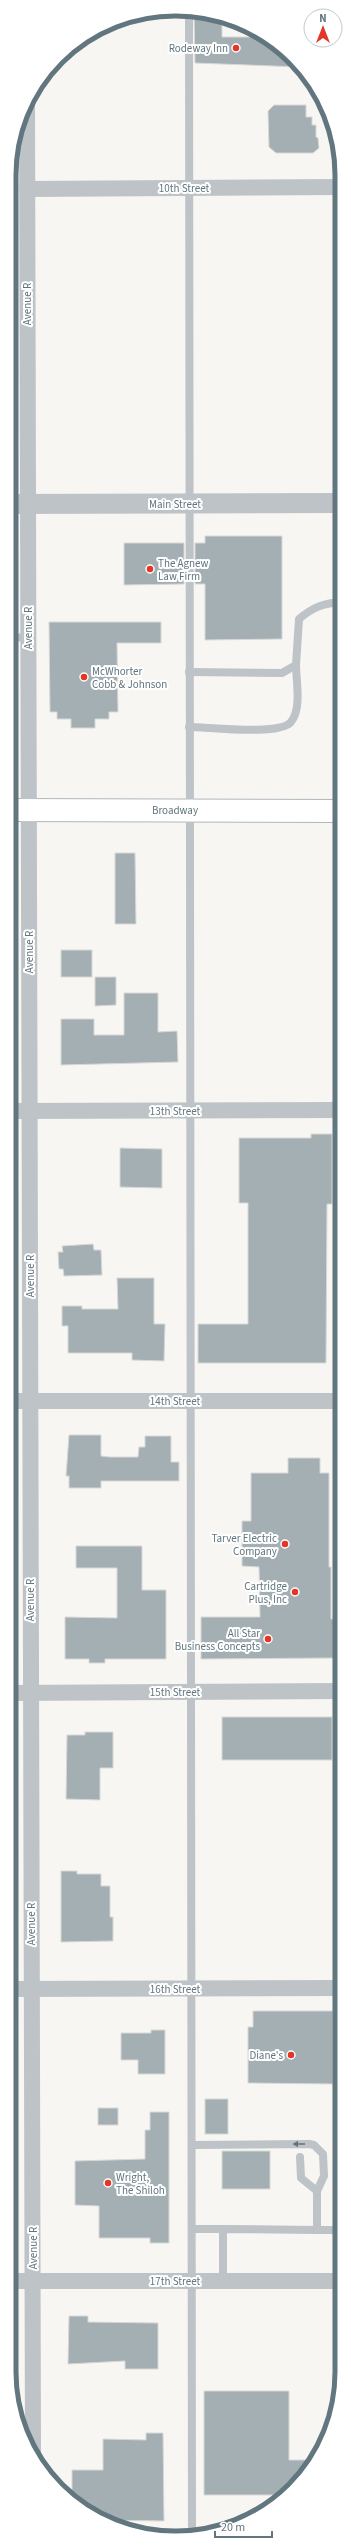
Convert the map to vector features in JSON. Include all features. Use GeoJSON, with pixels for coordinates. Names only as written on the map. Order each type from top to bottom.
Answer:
{"type":"FeatureCollection","features":[{"type":"Feature","properties":{"kind":"main road","name":"Broadway"},"geometry":{"type":"LineString","coordinates":[[19,810],[335,810]]}},
{"type":"Feature","properties":{"kind":"street","name":"Avenue R"},"geometry":{"type":"LineString","coordinates":[[27,116],[27,189],[18,504],[28,637],[19,810],[30,1111],[30,1693],[33,2444]]}},
{"type":"Feature","properties":{"kind":"street","name":"10th Street"},"geometry":{"type":"LineString","coordinates":[[27,189],[335,187]]}},
{"type":"Feature","properties":{"kind":"street","name":"Main Street"},"geometry":{"type":"LineString","coordinates":[[18,504],[335,503]]}},
{"type":"Feature","properties":{"kind":"street","name":"13th Street"},"geometry":{"type":"LineString","coordinates":[[16,1111],[335,1110]]}},
{"type":"Feature","properties":{"kind":"street","name":"14th Street"},"geometry":{"type":"LineString","coordinates":[[16,1401],[335,1400]]}},
{"type":"Feature","properties":{"kind":"street","name":"15th Street"},"geometry":{"type":"LineString","coordinates":[[16,1693],[335,1691]]}},
{"type":"Feature","properties":{"kind":"street","name":"16th Street"},"geometry":{"type":"LineString","coordinates":[[16,1990],[335,1988]]}},
{"type":"Feature","properties":{"kind":"street","name":"17th Street"},"geometry":{"type":"LineString","coordinates":[[16,2281],[335,2281]]}},
{"type":"Feature","properties":{"kind":"lane"},"geometry":{"type":"LineString","coordinates":[[188,16],[187,188],[189,504],[192,2530]]}},
{"type":"Feature","properties":{"kind":"lane"},"geometry":{"type":"LineString","coordinates":[[189,726],[269,730],[283,728],[291,722],[296,710],[296,665],[299,619],[309,611],[325,603],[335,602]]}},
{"type":"Feature","properties":{"kind":"lane"},"geometry":{"type":"LineString","coordinates":[[16,638],[28,637]]}},
{"type":"Feature","properties":{"kind":"lane"},"geometry":{"type":"LineString","coordinates":[[189,672],[282,673],[296,665]]}},
{"type":"Feature","properties":{"kind":"lane"},"geometry":{"type":"LineString","coordinates":[[192,2145],[314,2145],[323,2154],[324,2176],[317,2191],[317,2230]]}},
{"type":"Feature","properties":{"kind":"lane"},"geometry":{"type":"LineString","coordinates":[[300,2157],[301,2178],[317,2191]]}},
{"type":"Feature","properties":{"kind":"lane"},"geometry":{"type":"LineString","coordinates":[[192,2229],[335,2230]]}},
{"type":"Feature","properties":{"kind":"lane"},"geometry":{"type":"LineString","coordinates":[[223,2229],[223,2281]]}},
{"type":"Feature","properties":{"kind":"building","name":"Rodeway Inn"},"geometry":{"type":"Polygon","coordinates":[[[194,17],[222,22],[222,37],[255,37],[273,49],[292,67],[195,63],[194,17]]]}},
{"type":"Feature","properties":{"kind":"building"},"geometry":{"type":"Polygon","coordinates":[[[274,105],[306,105],[306,117],[312,117],[312,125],[316,125],[316,137],[318,138],[319,148],[313,153],[276,153],[269,147],[268,111],[274,105]]]}},
{"type":"Feature","properties":{"kind":"building"},"geometry":{"type":"Polygon","coordinates":[[[205,536],[282,536],[282,639],[205,640],[205,584],[195,584],[195,543],[205,543],[205,536]]]}},
{"type":"Feature","properties":{"kind":"building","name":"The Agnew Law Firm"},"geometry":{"type":"Polygon","coordinates":[[[124,543],[184,543],[184,584],[124,585],[124,543]]]}},
{"type":"Feature","properties":{"kind":"building","name":"McWhorter Cobb & Johnson"},"geometry":{"type":"Polygon","coordinates":[[[49,622],[161,622],[161,643],[117,643],[118,712],[109,712],[109,719],[95,719],[95,728],[71,728],[71,719],[57,719],[57,712],[50,712],[49,622]]]}},
{"type":"Feature","properties":{"kind":"building"},"geometry":{"type":"Polygon","coordinates":[[[115,853],[135,853],[136,924],[115,924],[115,853]]]}},
{"type":"Feature","properties":{"kind":"building"},"geometry":{"type":"Polygon","coordinates":[[[61,950],[92,950],[92,977],[61,977],[61,950]]]}},
{"type":"Feature","properties":{"kind":"building"},"geometry":{"type":"Polygon","coordinates":[[[95,977],[116,977],[116,1005],[95,1006],[95,977]]]}},
{"type":"Feature","properties":{"kind":"building"},"geometry":{"type":"Polygon","coordinates":[[[124,993],[158,993],[158,1032],[177,1031],[178,1062],[61,1065],[61,1019],[94,1019],[94,1035],[124,1035],[124,993]]]}},
{"type":"Feature","properties":{"kind":"building"},"geometry":{"type":"Polygon","coordinates":[[[311,1134],[332,1134],[332,1204],[327,1204],[326,1363],[198,1363],[198,1324],[248,1324],[248,1203],[239,1203],[239,1138],[311,1138],[311,1134]]]}},
{"type":"Feature","properties":{"kind":"building"},"geometry":{"type":"Polygon","coordinates":[[[120,1148],[162,1149],[162,1188],[120,1187],[120,1148]]]}},
{"type":"Feature","properties":{"kind":"building"},"geometry":{"type":"Polygon","coordinates":[[[93,1244],[94,1250],[101,1250],[102,1275],[64,1276],[63,1269],[59,1269],[58,1252],[63,1252],[62,1246],[93,1244]]]}},
{"type":"Feature","properties":{"kind":"building"},"geometry":{"type":"Polygon","coordinates":[[[117,1278],[154,1278],[154,1324],[165,1324],[164,1361],[132,1360],[132,1353],[68,1353],[68,1326],[62,1326],[62,1306],[82,1306],[82,1309],[118,1309],[117,1278]]]}},
{"type":"Feature","properties":{"kind":"building"},"geometry":{"type":"Polygon","coordinates":[[[69,1435],[101,1435],[101,1456],[109,1457],[138,1457],[139,1447],[145,1447],[145,1436],[171,1436],[171,1462],[179,1462],[179,1481],[101,1481],[101,1488],[69,1488],[69,1476],[66,1476],[69,1435]]]}},
{"type":"Feature","properties":{"kind":"building"},"geometry":{"type":"Polygon","coordinates":[[[288,1458],[320,1458],[320,1473],[329,1473],[329,1567],[331,1567],[331,1619],[334,1619],[334,1658],[201,1659],[201,1617],[260,1617],[259,1567],[242,1566],[242,1521],[251,1521],[251,1473],[288,1473],[288,1458]]]}},
{"type":"Feature","properties":{"kind":"building"},"geometry":{"type":"Polygon","coordinates":[[[76,1546],[142,1546],[142,1590],[166,1590],[166,1659],[105,1659],[105,1663],[89,1663],[89,1659],[65,1659],[65,1617],[117,1618],[117,1568],[76,1568],[76,1546]]]}},
{"type":"Feature","properties":{"kind":"building"},"geometry":{"type":"Polygon","coordinates":[[[222,1717],[332,1717],[332,1760],[222,1760],[222,1717]]]}},
{"type":"Feature","properties":{"kind":"building"},"geometry":{"type":"Polygon","coordinates":[[[85,1732],[113,1732],[113,1768],[100,1768],[100,1800],[66,1799],[67,1735],[85,1735],[85,1732]]]}},
{"type":"Feature","properties":{"kind":"building"},"geometry":{"type":"Polygon","coordinates":[[[61,1871],[77,1871],[77,1874],[101,1874],[101,1886],[110,1886],[110,1917],[113,1917],[113,1941],[61,1942],[61,1871]]]}},
{"type":"Feature","properties":{"kind":"building","name":"Diane's"},"geometry":{"type":"Polygon","coordinates":[[[253,2011],[333,2011],[333,2084],[248,2083],[248,2027],[253,2027],[253,2011]]]}},
{"type":"Feature","properties":{"kind":"building"},"geometry":{"type":"Polygon","coordinates":[[[151,2030],[165,2030],[165,2074],[138,2074],[138,2060],[121,2060],[121,2033],[151,2033],[151,2030]]]}},
{"type":"Feature","properties":{"kind":"building"},"geometry":{"type":"Polygon","coordinates":[[[205,2099],[228,2099],[228,2134],[205,2134],[205,2099]]]}},
{"type":"Feature","properties":{"kind":"building"},"geometry":{"type":"Polygon","coordinates":[[[98,2108],[118,2108],[118,2125],[98,2125],[98,2108]]]}},
{"type":"Feature","properties":{"kind":"building"},"geometry":{"type":"Polygon","coordinates":[[[150,2112],[169,2112],[169,2243],[150,2243],[150,2238],[99,2238],[99,2206],[75,2205],[75,2161],[145,2159],[145,2130],[150,2130],[150,2112]]]}},
{"type":"Feature","properties":{"kind":"building"},"geometry":{"type":"Polygon","coordinates":[[[222,2151],[270,2151],[270,2189],[222,2189],[222,2151]]]}},
{"type":"Feature","properties":{"kind":"building"},"geometry":{"type":"Polygon","coordinates":[[[69,2316],[88,2316],[88,2322],[158,2323],[158,2369],[125,2369],[125,2361],[68,2364],[69,2316]]]}},
{"type":"Feature","properties":{"kind":"building"},"geometry":{"type":"Polygon","coordinates":[[[204,2391],[289,2391],[289,2460],[308,2460],[302,2469],[276,2495],[204,2495],[204,2391]]]}},
{"type":"Feature","properties":{"kind":"building"},"geometry":{"type":"Polygon","coordinates":[[[146,2433],[163,2433],[164,2521],[117,2520],[96,2510],[72,2493],[72,2470],[103,2470],[103,2439],[146,2440],[146,2433]]]}},
{"type":"Feature","properties":{"kind":"place","name":"Rodeway Inn"},"geometry":{"type":"Point","coordinates":[236,48]}},
{"type":"Feature","properties":{"kind":"place","name":"The Agnew Law Firm"},"geometry":{"type":"Point","coordinates":[150,569]}},
{"type":"Feature","properties":{"kind":"place","name":"McWhorter Cobb & Johnson"},"geometry":{"type":"Point","coordinates":[84,677]}},
{"type":"Feature","properties":{"kind":"place","name":"Tarver Electric Company"},"geometry":{"type":"Point","coordinates":[285,1544]}},
{"type":"Feature","properties":{"kind":"place","name":"Cartridge Plus, Inc"},"geometry":{"type":"Point","coordinates":[295,1592]}},
{"type":"Feature","properties":{"kind":"place","name":"All Star Business Concepts"},"geometry":{"type":"Point","coordinates":[268,1639]}},
{"type":"Feature","properties":{"kind":"place","name":"Diane's"},"geometry":{"type":"Point","coordinates":[291,2055]}},
{"type":"Feature","properties":{"kind":"place","name":"Wright, The Shiloh"},"geometry":{"type":"Point","coordinates":[108,2183]}}]}
